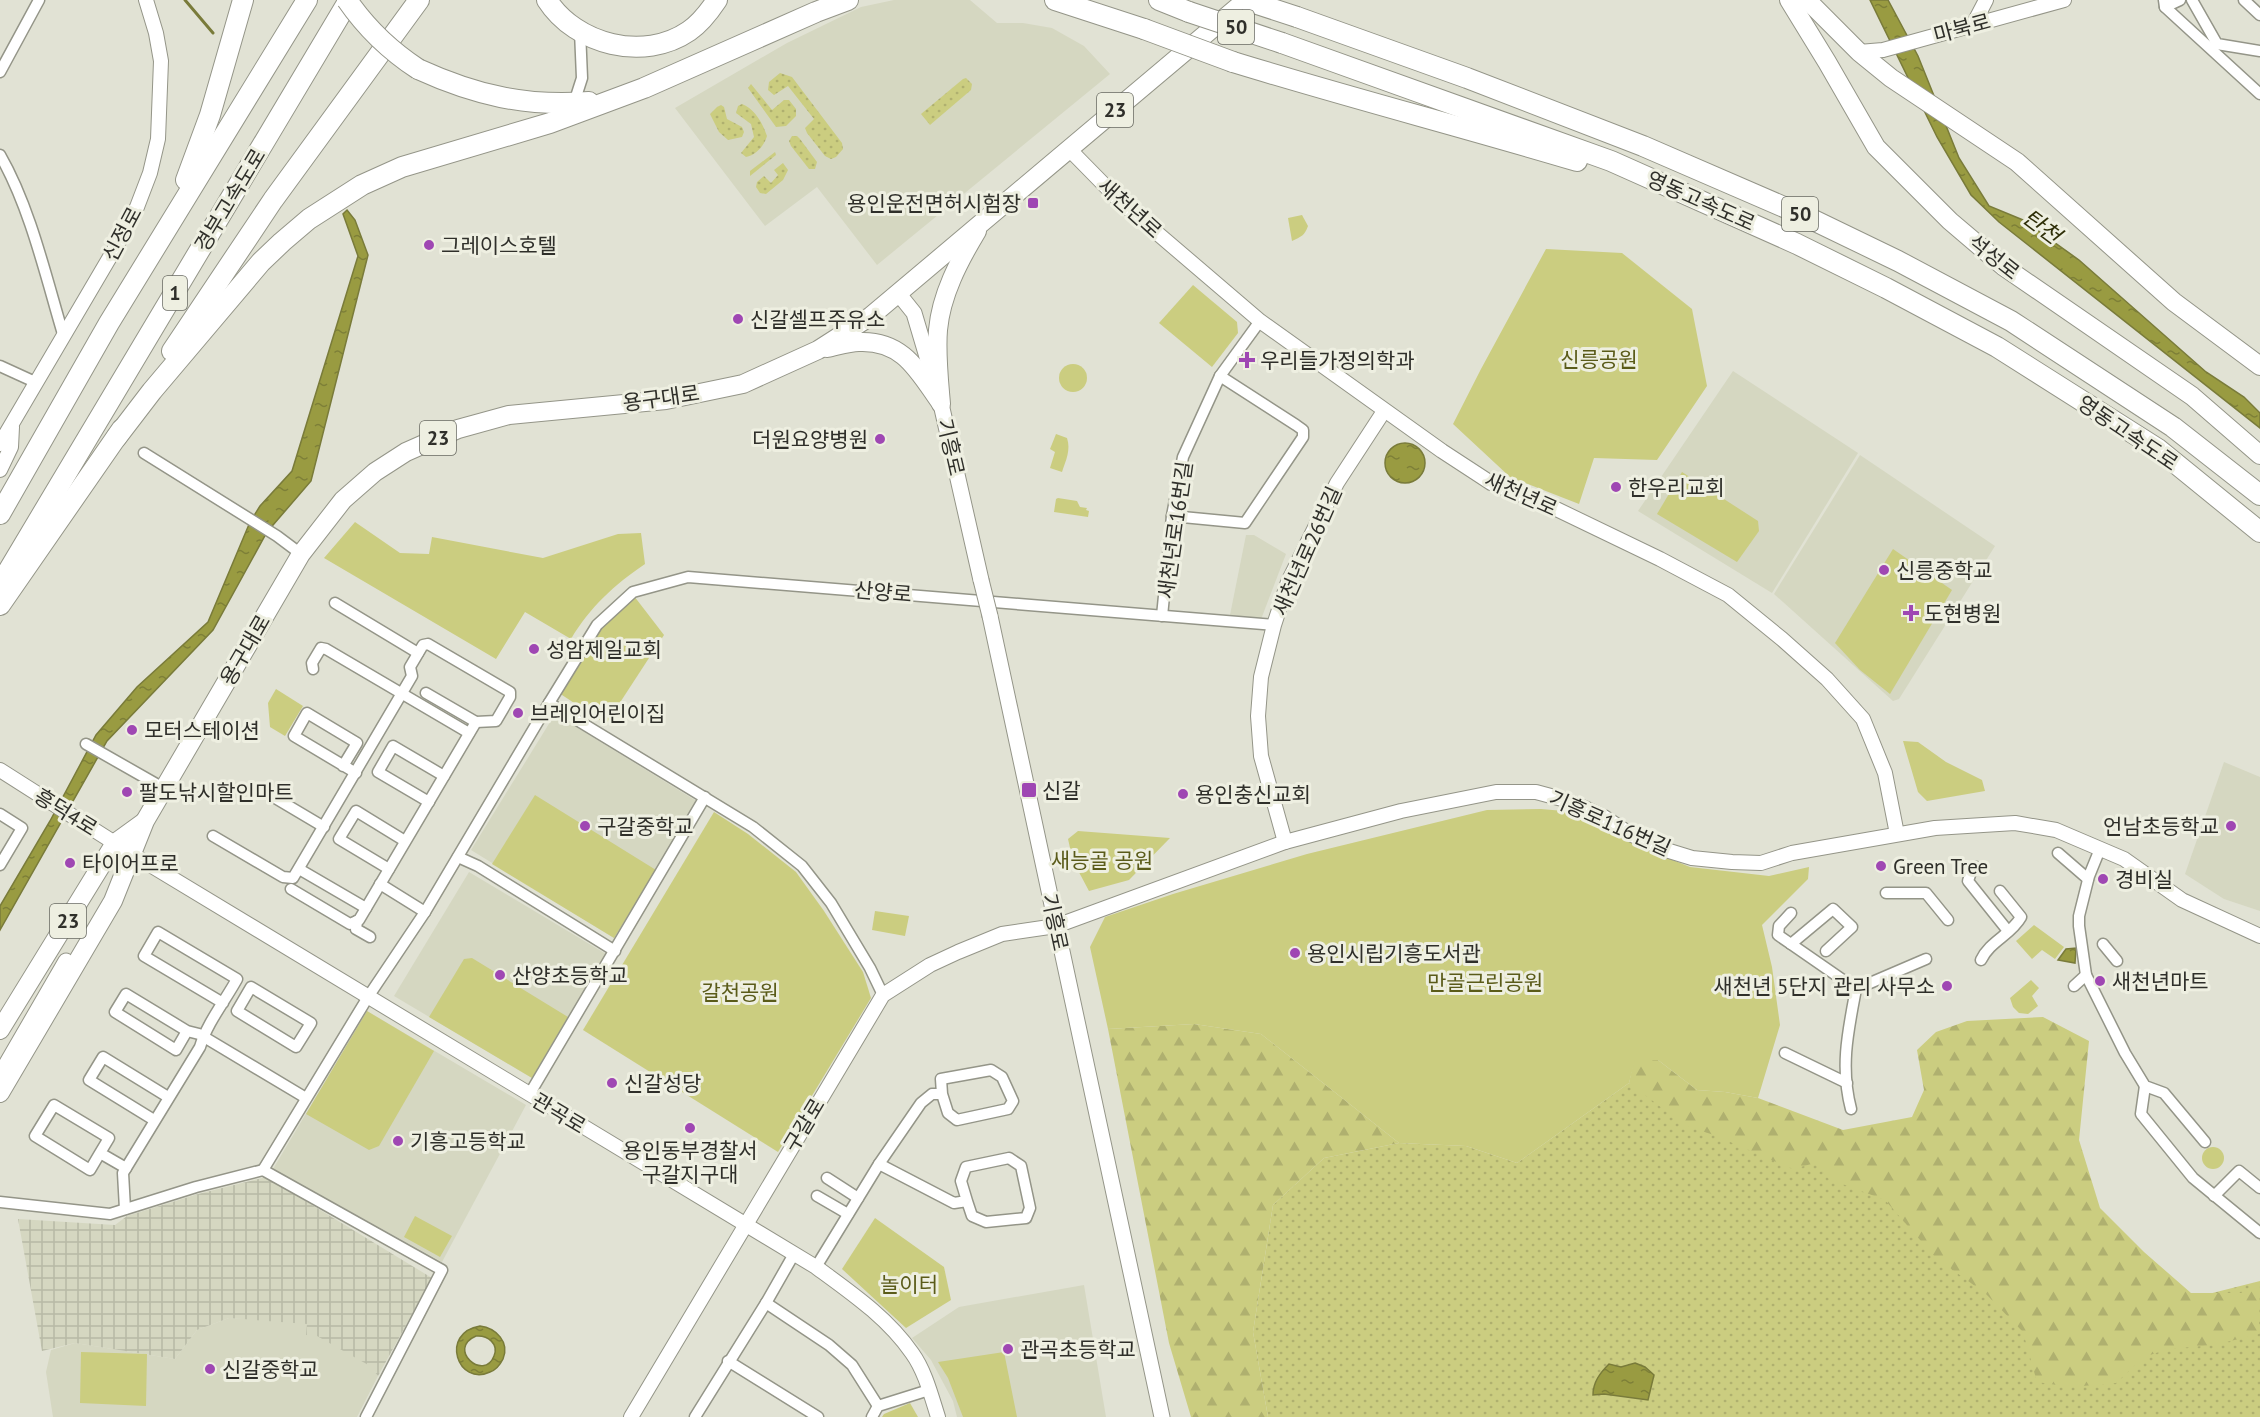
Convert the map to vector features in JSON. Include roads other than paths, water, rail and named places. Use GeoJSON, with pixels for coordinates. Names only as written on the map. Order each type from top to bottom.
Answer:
{"type":"FeatureCollection","features":[{"type":"Feature","properties":{"kind":"highway"},"geometry":{"type":"LineString","coordinates":[[144,267],[179,196],[201,142],[243,0]]}},
{"type":"Feature","properties":{"kind":"highway","name":"경부고속도로"},"geometry":{"type":"LineString","coordinates":[[0,514],[144,267],[307,0]]}},
{"type":"Feature","properties":{"kind":"highway"},"geometry":{"type":"LineString","coordinates":[[348,0],[377,38],[395,54],[418,69],[469,90],[491,96],[541,103],[574,104],[616,98],[644,88]]}},
{"type":"Feature","properties":{"kind":"highway","name":"경부고속도로"},"geometry":{"type":"LineString","coordinates":[[0,586],[348,0]]}},
{"type":"Feature","properties":{"kind":"highway"},"geometry":{"type":"LineString","coordinates":[[0,605],[116,438],[273,200],[419,0]]}},
{"type":"Feature","properties":{"kind":"highway"},"geometry":{"type":"LineString","coordinates":[[547,0],[558,14],[580,31],[604,43],[650,47],[680,37],[691,30],[709,12],[717,0]]}},
{"type":"Feature","properties":{"kind":"highway"},"geometry":{"type":"LineString","coordinates":[[116,438],[152,391],[261,262],[282,242],[333,202],[362,185],[402,167],[550,123],[644,88],[805,16],[848,0]]}},
{"type":"Feature","properties":{"kind":"highway"},"geometry":{"type":"LineString","coordinates":[[1055,0],[1144,28],[1233,62],[1387,108],[1541,150],[1697,200]]}},
{"type":"Feature","properties":{"kind":"highway","name":"영동고속도로"},"geometry":{"type":"LineString","coordinates":[[1158,0],[1552,138],[1611,161],[1797,244],[1997,346],[2158,449],[2260,532]]}},
{"type":"Feature","properties":{"kind":"highway","name":"영동고속도로"},"geometry":{"type":"LineString","coordinates":[[1246,0],[1467,78],[1643,146],[1807,217],[1898,261],[2012,321],[2173,427],[2260,495]]}},
{"type":"Feature","properties":{"kind":"main road","name":"용구대로"},"geometry":{"type":"LineString","coordinates":[[0,1092],[112,901],[146,821],[301,555],[343,500],[375,472],[406,452],[458,429],[509,415],[666,400],[743,384],[818,350],[871,316],[1246,0]]}},
{"type":"Feature","properties":{"kind":"main road","name":"석성로"},"geometry":{"type":"LineString","coordinates":[[1789,0],[1876,147],[1950,221],[2003,266],[2192,396],[2260,455]]}},
{"type":"Feature","properties":{"kind":"main road"},"geometry":{"type":"LineString","coordinates":[[1807,0],[1859,52],[1891,78],[2016,162],[2174,302],[2260,366]]}},
{"type":"Feature","properties":{"kind":"main road"},"geometry":{"type":"LineString","coordinates":[[941,404],[938,330],[941,308],[968,247],[985,220]]}},
{"type":"Feature","properties":{"kind":"main road","name":"기흥로"},"geometry":{"type":"LineString","coordinates":[[898,293],[914,313],[941,404],[990,616],[1162,1417]]}},
{"type":"Feature","properties":{"kind":"main road"},"geometry":{"type":"LineString","coordinates":[[818,350],[858,342],[880,344],[897,349],[915,366],[941,404]]}},
{"type":"Feature","properties":{"kind":"main road","name":"용구대로"},"geometry":{"type":"LineString","coordinates":[[0,1030],[115,843],[146,821]]}},
{"type":"Feature","properties":{"kind":"main road","name":"용구대로"},"geometry":{"type":"LineString","coordinates":[[66,961],[132,854]]}},
{"type":"Feature","properties":{"kind":"main road","name":"23"},"geometry":{"type":"LineString","coordinates":[[0,1075],[66,961]]}},
{"type":"Feature","properties":{"kind":"street"},"geometry":{"type":"LineString","coordinates":[[0,72],[39,0]]}},
{"type":"Feature","properties":{"kind":"street","name":"신정로"},"geometry":{"type":"LineString","coordinates":[[0,444],[117,245],[137,207],[150,173],[158,139],[160,61],[156,33],[146,0]]}},
{"type":"Feature","properties":{"kind":"street"},"geometry":{"type":"LineString","coordinates":[[1973,24],[1986,0]]}},
{"type":"Feature","properties":{"kind":"street","name":"마북로"},"geometry":{"type":"LineString","coordinates":[[1859,52],[1883,50],[2064,0]]}},
{"type":"Feature","properties":{"kind":"street"},"geometry":{"type":"LineString","coordinates":[[2164,3],[2180,0]]}},
{"type":"Feature","properties":{"kind":"street"},"geometry":{"type":"LineString","coordinates":[[2192,0],[2217,44],[2260,51]]}},
{"type":"Feature","properties":{"kind":"street"},"geometry":{"type":"LineString","coordinates":[[2244,0],[2260,15]]}},
{"type":"Feature","properties":{"kind":"street"},"geometry":{"type":"LineString","coordinates":[[2164,3],[2260,94]]}},
{"type":"Feature","properties":{"kind":"street"},"geometry":{"type":"LineString","coordinates":[[574,104],[582,78],[580,31]]}},
{"type":"Feature","properties":{"kind":"street","name":"새천년로"},"geometry":{"type":"LineString","coordinates":[[1069,149],[1122,203],[1260,321],[1384,411],[1491,483],[1550,506],[1660,559],[1728,596],[1782,639],[1827,679],[1863,719],[1885,774],[1897,834]]}},
{"type":"Feature","properties":{"kind":"street"},"geometry":{"type":"LineString","coordinates":[[0,155],[9,171],[34,237],[63,334]]}},
{"type":"Feature","properties":{"kind":"street","name":"새천년로16번길"},"geometry":{"type":"LineString","coordinates":[[1162,616],[1172,516],[1183,457],[1220,376],[1260,321]]}},
{"type":"Feature","properties":{"kind":"street"},"geometry":{"type":"LineString","coordinates":[[0,366],[35,382]]}},
{"type":"Feature","properties":{"kind":"street"},"geometry":{"type":"LineString","coordinates":[[1172,516],[1245,523],[1303,437],[1303,430],[1220,376]]}},
{"type":"Feature","properties":{"kind":"street","name":"새천년로26번길"},"geometry":{"type":"LineString","coordinates":[[1285,842],[1263,766],[1258,716],[1261,677],[1288,582],[1337,483],[1384,411]]}},
{"type":"Feature","properties":{"kind":"street"},"geometry":{"type":"LineString","coordinates":[[0,435],[12,422]]}},
{"type":"Feature","properties":{"kind":"street"},"geometry":{"type":"LineString","coordinates":[[0,470],[11,447],[12,422]]}},
{"type":"Feature","properties":{"kind":"street"},"geometry":{"type":"LineString","coordinates":[[144,453],[277,536],[301,555]]}},
{"type":"Feature","properties":{"kind":"street","name":"산양로"},"geometry":{"type":"LineString","coordinates":[[263,1170],[369,997],[425,912],[597,625],[633,592],[688,577],[1274,625]]}},
{"type":"Feature","properties":{"kind":"street"},"geometry":{"type":"LineString","coordinates":[[335,603],[418,653]]}},
{"type":"Feature","properties":{"kind":"street"},"geometry":{"type":"LineString","coordinates":[[213,836],[283,877],[293,878],[402,694],[412,676],[410,667],[423,645],[428,644],[510,692],[510,697],[496,721],[476,722],[426,693]]}},
{"type":"Feature","properties":{"kind":"street"},"geometry":{"type":"LineString","coordinates":[[313,669],[312,663],[321,648],[327,649],[469,733]]}},
{"type":"Feature","properties":{"kind":"street"},"geometry":{"type":"LineString","coordinates":[[549,703],[753,827],[802,866],[831,903],[870,968],[883,995]]}},
{"type":"Feature","properties":{"kind":"street"},"geometry":{"type":"LineString","coordinates":[[343,766],[357,743],[307,713],[294,736],[343,766],[356,773]]}},
{"type":"Feature","properties":{"kind":"street"},"geometry":{"type":"LineString","coordinates":[[291,890],[350,924],[357,921],[476,722]]}},
{"type":"Feature","properties":{"kind":"street"},"geometry":{"type":"LineString","coordinates":[[86,744],[165,789]]}},
{"type":"Feature","properties":{"kind":"street"},"geometry":{"type":"LineString","coordinates":[[429,802],[378,771],[393,746],[444,776]]}},
{"type":"Feature","properties":{"kind":"street","name":"흥덕4로"},"geometry":{"type":"LineString","coordinates":[[0,770],[132,854]]}},
{"type":"Feature","properties":{"kind":"street"},"geometry":{"type":"LineString","coordinates":[[260,789],[324,827]]}},
{"type":"Feature","properties":{"kind":"street","name":"기흥로116번길"},"geometry":{"type":"LineString","coordinates":[[1056,926],[1285,842],[1401,810],[1496,792],[1536,792],[1562,799],[1604,817],[1629,834],[1666,850],[1692,858],[1731,862],[1761,862],[1792,853],[1897,834],[1963,826],[2015,823],[2056,830],[2124,859],[2182,900],[2260,936]]}},
{"type":"Feature","properties":{"kind":"street"},"geometry":{"type":"LineString","coordinates":[[529,1095],[705,797]]}},
{"type":"Feature","properties":{"kind":"street"},"geometry":{"type":"LineString","coordinates":[[389,869],[339,839],[356,811],[405,841]]}},
{"type":"Feature","properties":{"kind":"street"},"geometry":{"type":"LineString","coordinates":[[0,814],[22,828],[0,865]]}},
{"type":"Feature","properties":{"kind":"street"},"geometry":{"type":"LineString","coordinates":[[2100,849],[2088,879],[2079,926],[2086,975],[2125,1053],[2145,1086],[2164,1093],[2205,1142]]}},
{"type":"Feature","properties":{"kind":"street"},"geometry":{"type":"LineString","coordinates":[[2058,853],[2088,879]]}},
{"type":"Feature","properties":{"kind":"street","name":"관곡로"},"geometry":{"type":"LineString","coordinates":[[132,854],[816,1267],[870,1306],[912,1353],[929,1390],[938,1417]]}},
{"type":"Feature","properties":{"kind":"street"},"geometry":{"type":"LineString","coordinates":[[458,857],[478,866],[615,951]]}},
{"type":"Feature","properties":{"kind":"street"},"geometry":{"type":"LineString","coordinates":[[1976,867],[1972,869],[1968,880],[2008,931]]}},
{"type":"Feature","properties":{"kind":"street"},"geometry":{"type":"LineString","coordinates":[[299,869],[366,908]]}},
{"type":"Feature","properties":{"kind":"street"},"geometry":{"type":"LineString","coordinates":[[380,884],[425,912]]}},
{"type":"Feature","properties":{"kind":"street"},"geometry":{"type":"LineString","coordinates":[[1980,960],[1986,949],[2017,925],[2021,917],[2000,891]]}},
{"type":"Feature","properties":{"kind":"street"},"geometry":{"type":"LineString","coordinates":[[1886,893],[1926,893],[1947,920]]}},
{"type":"Feature","properties":{"kind":"street"},"geometry":{"type":"LineString","coordinates":[[1791,944],[1833,909],[1852,927],[1826,951]]}},
{"type":"Feature","properties":{"kind":"street"},"geometry":{"type":"LineString","coordinates":[[1791,913],[1779,926],[1778,935],[1856,989]]}},
{"type":"Feature","properties":{"kind":"street"},"geometry":{"type":"LineString","coordinates":[[357,921],[357,929],[370,937]]}},
{"type":"Feature","properties":{"kind":"street","name":"구갈로"},"geometry":{"type":"LineString","coordinates":[[630,1417],[883,995],[922,970],[957,952],[1002,934],[1056,926]]}},
{"type":"Feature","properties":{"kind":"street"},"geometry":{"type":"LineString","coordinates":[[125,1209],[123,1173],[200,1047],[203,1037],[223,1003],[237,979],[158,932],[144,956],[223,1003]]}},
{"type":"Feature","properties":{"kind":"street"},"geometry":{"type":"LineString","coordinates":[[2103,944],[2117,961]]}},
{"type":"Feature","properties":{"kind":"street"},"geometry":{"type":"LineString","coordinates":[[1856,989],[1926,959]]}},
{"type":"Feature","properties":{"kind":"street"},"geometry":{"type":"LineString","coordinates":[[2074,986],[2086,975]]}},
{"type":"Feature","properties":{"kind":"street"},"geometry":{"type":"LineString","coordinates":[[251,987],[311,1023],[296,1047],[237,1011],[251,987]]}},
{"type":"Feature","properties":{"kind":"street"},"geometry":{"type":"LineString","coordinates":[[1851,1109],[1846,1083],[1845,1050],[1856,989]]}},
{"type":"Feature","properties":{"kind":"street"},"geometry":{"type":"LineString","coordinates":[[187,1031],[176,1050],[115,1012],[126,994],[306,1098]]}},
{"type":"Feature","properties":{"kind":"street"},"geometry":{"type":"LineString","coordinates":[[1785,1053],[1846,1083]]}},
{"type":"Feature","properties":{"kind":"street"},"geometry":{"type":"LineString","coordinates":[[154,1120],[89,1080],[103,1057],[168,1097]]}},
{"type":"Feature","properties":{"kind":"street"},"geometry":{"type":"LineString","coordinates":[[991,1070],[1002,1077],[1013,1101],[1008,1109],[957,1120],[948,1113],[942,1094],[941,1079],[991,1070]]}},
{"type":"Feature","properties":{"kind":"street"},"geometry":{"type":"LineString","coordinates":[[2145,1086],[2141,1114],[2193,1178],[2260,1233]]}},
{"type":"Feature","properties":{"kind":"street"},"geometry":{"type":"LineString","coordinates":[[816,1267],[879,1164],[921,1104],[932,1094],[942,1094]]}},
{"type":"Feature","properties":{"kind":"street"},"geometry":{"type":"LineString","coordinates":[[54,1105],[109,1138],[100,1153],[90,1170],[35,1136],[54,1105]]}},
{"type":"Feature","properties":{"kind":"street"},"geometry":{"type":"LineString","coordinates":[[100,1153],[126,1168]]}},
{"type":"Feature","properties":{"kind":"street"},"geometry":{"type":"LineString","coordinates":[[1009,1158],[1021,1166],[1030,1208],[1026,1218],[986,1222],[972,1216],[967,1201],[961,1180],[966,1167],[1009,1158]]}},
{"type":"Feature","properties":{"kind":"street"},"geometry":{"type":"LineString","coordinates":[[879,1164],[954,1203],[967,1201]]}},
{"type":"Feature","properties":{"kind":"street"},"geometry":{"type":"LineString","coordinates":[[0,1202],[110,1214],[195,1187],[263,1170],[442,1270],[366,1417]]}},
{"type":"Feature","properties":{"kind":"street"},"geometry":{"type":"LineString","coordinates":[[2214,1196],[2239,1171],[2260,1188]]}},
{"type":"Feature","properties":{"kind":"street"},"geometry":{"type":"LineString","coordinates":[[827,1178],[858,1198]]}},
{"type":"Feature","properties":{"kind":"street"},"geometry":{"type":"LineString","coordinates":[[817,1196],[848,1214]]}},
{"type":"Feature","properties":{"kind":"street"},"geometry":{"type":"LineString","coordinates":[[696,1417],[794,1254]]}},
{"type":"Feature","properties":{"kind":"street"},"geometry":{"type":"LineString","coordinates":[[766,1303],[829,1345],[852,1365],[878,1406]]}},
{"type":"Feature","properties":{"kind":"street"},"geometry":{"type":"LineString","coordinates":[[728,1361],[819,1417]]}},
{"type":"Feature","properties":{"kind":"street"},"geometry":{"type":"LineString","coordinates":[[872,1417],[878,1406],[929,1390]]}},
{"type":"Feature","properties":{"kind":"water","name":"탄천"},"geometry":{"type":"Polygon","coordinates":[[[1870,0],[1888,0],[1918,56],[1959,158],[1989,206],[2023,220],[2079,260],[2206,372],[2244,397],[2260,413],[2260,428],[1999,222],[1971,195],[1937,137],[1870,0]]]}},
{"type":"Feature","properties":{"kind":"water"},"geometry":{"type":"Polygon","coordinates":[[[347,210],[355,220],[368,255],[311,481],[267,532],[213,630],[107,741],[0,930],[0,906],[50,821],[96,735],[137,687],[208,622],[250,522],[260,506],[292,471],[358,256],[343,214],[347,210]]]}},
{"type":"Feature","properties":{"kind":"water"},"geometry":{"type":"Polygon","coordinates":[[[1405,443],[1419,449],[1425,463],[1419,477],[1405,483],[1391,477],[1385,463],[1391,449],[1405,443]]]}},
{"type":"Feature","properties":{"kind":"water"},"geometry":{"type":"Polygon","coordinates":[[[2076,948],[2075,963],[2058,960],[2066,949],[2076,948]]]}},
{"type":"Feature","properties":{"kind":"water"},"geometry":{"type":"Polygon","coordinates":[[[480,1326],[486,1327],[500,1337],[505,1353],[498,1367],[479,1375],[469,1372],[462,1366],[457,1348],[460,1338],[467,1331],[480,1326]],[[476,1336],[468,1342],[465,1348],[466,1355],[476,1365],[483,1366],[489,1363],[494,1356],[495,1348],[494,1344],[485,1337],[476,1336]]]}},
{"type":"Feature","properties":{"kind":"water"},"geometry":{"type":"Polygon","coordinates":[[[1635,1363],[1645,1367],[1654,1375],[1648,1400],[1604,1394],[1593,1395],[1598,1378],[1609,1364],[1621,1367],[1635,1363]]]}},
{"type":"Feature","properties":{"kind":"waterway"},"geometry":{"type":"LineString","coordinates":[[185,0],[213,33]]}},
{"type":"Feature","properties":{"kind":"place","name":"용인운전면허시험장"},"geometry":{"type":"Point","coordinates":[1033,203]}},
{"type":"Feature","properties":{"kind":"place","name":"그레이스호텔"},"geometry":{"type":"Point","coordinates":[429,245]}},
{"type":"Feature","properties":{"kind":"place","name":"신갈셀프주유소"},"geometry":{"type":"Point","coordinates":[738,319]}},
{"type":"Feature","properties":{"kind":"place","name":"우리들가정의학과"},"geometry":{"type":"Point","coordinates":[1247,360]}},
{"type":"Feature","properties":{"kind":"place","name":"더원요양병원"},"geometry":{"type":"Point","coordinates":[880,439]}},
{"type":"Feature","properties":{"kind":"place","name":"한우리교회"},"geometry":{"type":"Point","coordinates":[1616,487]}},
{"type":"Feature","properties":{"kind":"place","name":"신릉중학교"},"geometry":{"type":"Point","coordinates":[1884,570]}},
{"type":"Feature","properties":{"kind":"place","name":"도현병원"},"geometry":{"type":"Point","coordinates":[1911,613]}},
{"type":"Feature","properties":{"kind":"place","name":"성암제일교회"},"geometry":{"type":"Point","coordinates":[534,649]}},
{"type":"Feature","properties":{"kind":"place","name":"브레인어린이집"},"geometry":{"type":"Point","coordinates":[518,713]}},
{"type":"Feature","properties":{"kind":"place","name":"모터스테이션"},"geometry":{"type":"Point","coordinates":[132,730]}},
{"type":"Feature","properties":{"kind":"place","name":"신갈"},"geometry":{"type":"Point","coordinates":[1029,790]}},
{"type":"Feature","properties":{"kind":"place","name":"팔도낚시할인마트"},"geometry":{"type":"Point","coordinates":[127,792]}},
{"type":"Feature","properties":{"kind":"place","name":"용인충신교회"},"geometry":{"type":"Point","coordinates":[1183,794]}},
{"type":"Feature","properties":{"kind":"place","name":"구갈중학교"},"geometry":{"type":"Point","coordinates":[585,826]}},
{"type":"Feature","properties":{"kind":"place","name":"언남초등학교"},"geometry":{"type":"Point","coordinates":[2231,826]}},
{"type":"Feature","properties":{"kind":"place","name":"타이어프로"},"geometry":{"type":"Point","coordinates":[70,863]}},
{"type":"Feature","properties":{"kind":"place","name":"Green Tree"},"geometry":{"type":"Point","coordinates":[1881,866]}},
{"type":"Feature","properties":{"kind":"place","name":"경비실"},"geometry":{"type":"Point","coordinates":[2103,879]}},
{"type":"Feature","properties":{"kind":"place","name":"용인시립기흥도서관"},"geometry":{"type":"Point","coordinates":[1295,953]}},
{"type":"Feature","properties":{"kind":"place","name":"산양초등학교"},"geometry":{"type":"Point","coordinates":[500,975]}},
{"type":"Feature","properties":{"kind":"place","name":"새천년마트"},"geometry":{"type":"Point","coordinates":[2100,981]}},
{"type":"Feature","properties":{"kind":"place","name":"새천년 5단지 관리 사무소"},"geometry":{"type":"Point","coordinates":[1947,986]}},
{"type":"Feature","properties":{"kind":"place","name":"신갈성당"},"geometry":{"type":"Point","coordinates":[612,1083]}},
{"type":"Feature","properties":{"kind":"place","name":"용인동부경찰서 구갈지구대"},"geometry":{"type":"Point","coordinates":[690,1128]}},
{"type":"Feature","properties":{"kind":"place","name":"기흥고등학교"},"geometry":{"type":"Point","coordinates":[398,1141]}},
{"type":"Feature","properties":{"kind":"place","name":"관곡초등학교"},"geometry":{"type":"Point","coordinates":[1008,1349]}},
{"type":"Feature","properties":{"kind":"place","name":"신갈중학교"},"geometry":{"type":"Point","coordinates":[210,1369]}},
{"type":"Feature","properties":{"kind":"park label","name":"신릉공원"},"geometry":{"type":"Point","coordinates":[1599,359]}},
{"type":"Feature","properties":{"kind":"park label","name":"새능골 공원"},"geometry":{"type":"Point","coordinates":[1102,860]}},
{"type":"Feature","properties":{"kind":"park label","name":"만골근린공원"},"geometry":{"type":"Point","coordinates":[1485,982]}},
{"type":"Feature","properties":{"kind":"park label","name":"갈천공원"},"geometry":{"type":"Point","coordinates":[740,992]}},
{"type":"Feature","properties":{"kind":"park label","name":"놀이터"},"geometry":{"type":"Point","coordinates":[909,1284]}}]}
